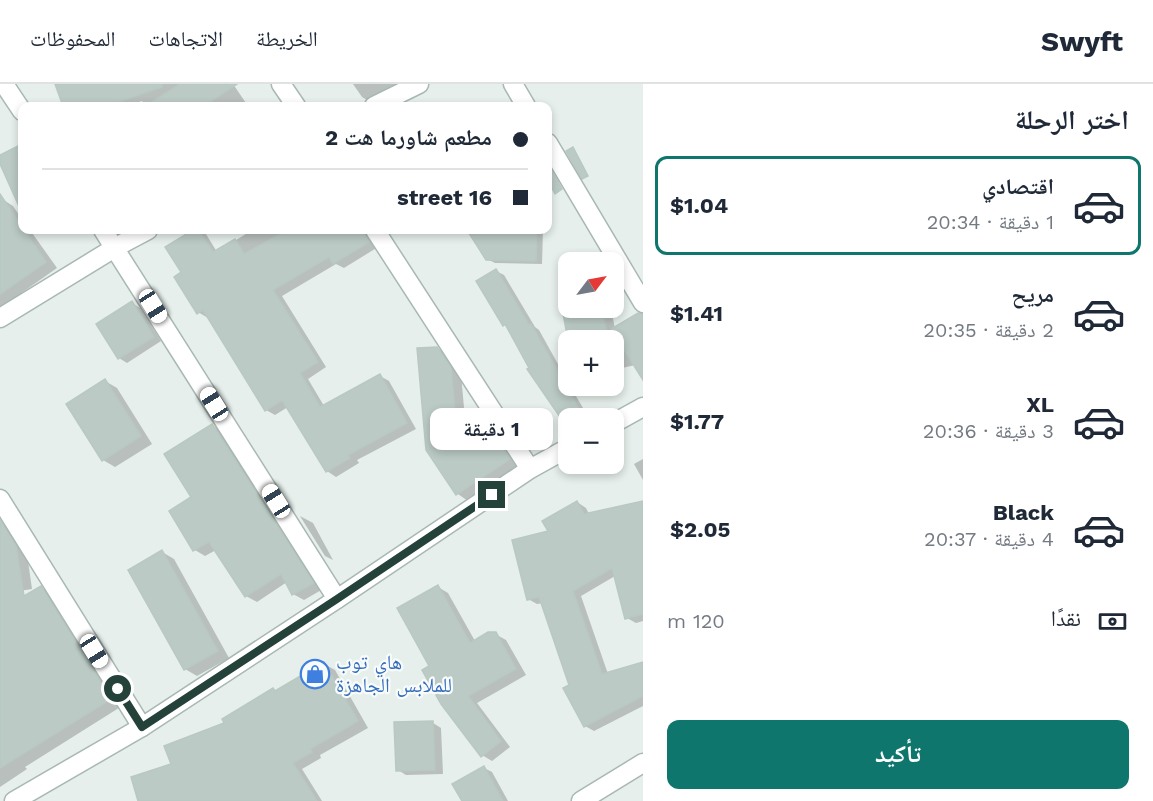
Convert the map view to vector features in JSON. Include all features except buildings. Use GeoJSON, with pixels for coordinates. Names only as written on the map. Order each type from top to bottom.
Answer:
{"type":"FeatureCollection","features":[{"type":"Feature","properties":{"kind":"street"},"geometry":{"type":"LineString","coordinates":[[4,84],[18,105]]}},
{"type":"Feature","properties":{"kind":"street"},"geometry":{"type":"LineString","coordinates":[[281,84],[293,102]]}},
{"type":"Feature","properties":{"kind":"street"},"geometry":{"type":"LineString","coordinates":[[382,102],[419,84]]}},
{"type":"Feature","properties":{"kind":"street"},"geometry":{"type":"LineString","coordinates":[[513,84],[524,102]]}},
{"type":"Feature","properties":{"kind":"street"},"geometry":{"type":"LineString","coordinates":[[552,150],[643,303]]}},
{"type":"Feature","properties":{"kind":"street"},"geometry":{"type":"LineString","coordinates":[[107,234],[337,599]]}},
{"type":"Feature","properties":{"kind":"street"},"geometry":{"type":"LineString","coordinates":[[0,318],[141,234]]}},
{"type":"Feature","properties":{"kind":"street"},"geometry":{"type":"LineString","coordinates":[[378,234],[530,469]]}},
{"type":"Feature","properties":{"kind":"street"},"geometry":{"type":"LineString","coordinates":[[624,417],[643,407]]}},
{"type":"Feature","properties":{"kind":"street"},"geometry":{"type":"LineString","coordinates":[[14,801],[142,727],[530,469],[558,454]]}},
{"type":"Feature","properties":{"kind":"street"},"geometry":{"type":"LineString","coordinates":[[0,499],[142,727]]}},
{"type":"Feature","properties":{"kind":"street"},"geometry":{"type":"LineString","coordinates":[[581,801],[643,764]]}},
{"type":"Feature","properties":{"kind":"place","name":"هاي توب للملابس الجاهزة"},"geometry":{"type":"Point","coordinates":[315,674]}},
{"type":"Feature","properties":{"kind":"route"},"geometry":{"type":"LineString","coordinates":[[118,689],[142,727],[492,495]]}}]}
